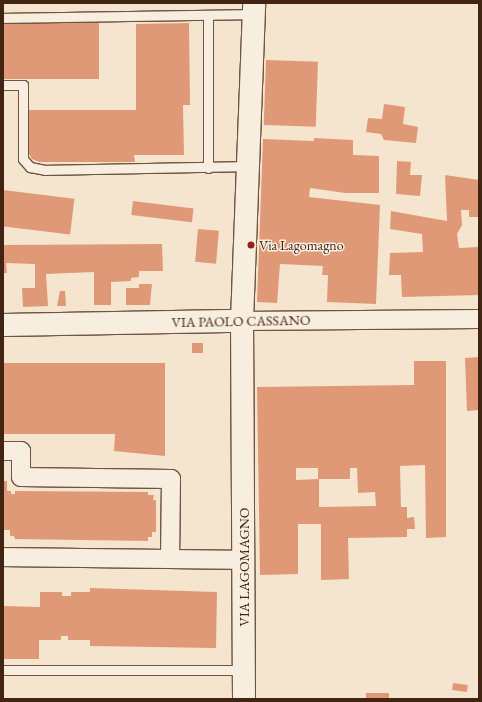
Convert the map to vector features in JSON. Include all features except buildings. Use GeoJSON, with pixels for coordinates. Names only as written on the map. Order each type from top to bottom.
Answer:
{"type":"FeatureCollection","features":[{"type":"Feature","properties":{"kind":"main road","name":"VIA LAGOMAGNO"},"geometry":{"type":"LineString","coordinates":[[244,699],[242,321],[254,8]]}},
{"type":"Feature","properties":{"kind":"main road","name":"VIA PAOLO CASSANO"},"geometry":{"type":"LineString","coordinates":[[3,325],[242,321]]}},
{"type":"Feature","properties":{"kind":"street","name":"VIA PAOLO CASSANO"},"geometry":{"type":"LineString","coordinates":[[242,321],[479,320]]}},
{"type":"Feature","properties":{"kind":"street"},"geometry":{"type":"LineString","coordinates":[[3,451],[21,451],[21,477],[171,479],[170,559]]}},
{"type":"Feature","properties":{"kind":"street"},"geometry":{"type":"LineString","coordinates":[[3,557],[244,560]]}},
{"type":"Feature","properties":{"kind":"lane"},"geometry":{"type":"LineString","coordinates":[[3,18],[208,15],[254,8]]}},
{"type":"Feature","properties":{"kind":"lane"},"geometry":{"type":"LineString","coordinates":[[208,15],[208,168]]}},
{"type":"Feature","properties":{"kind":"lane"},"geometry":{"type":"LineString","coordinates":[[3,85],[23,85],[23,159],[30,167],[45,170],[208,168],[248,166]]}},
{"type":"Feature","properties":{"kind":"lane"},"geometry":{"type":"LineString","coordinates":[[3,670],[244,670]]}},
{"type":"Feature","properties":{"kind":"place","name":"Via Lagomagno"},"geometry":{"type":"Point","coordinates":[251,245]}}]}
